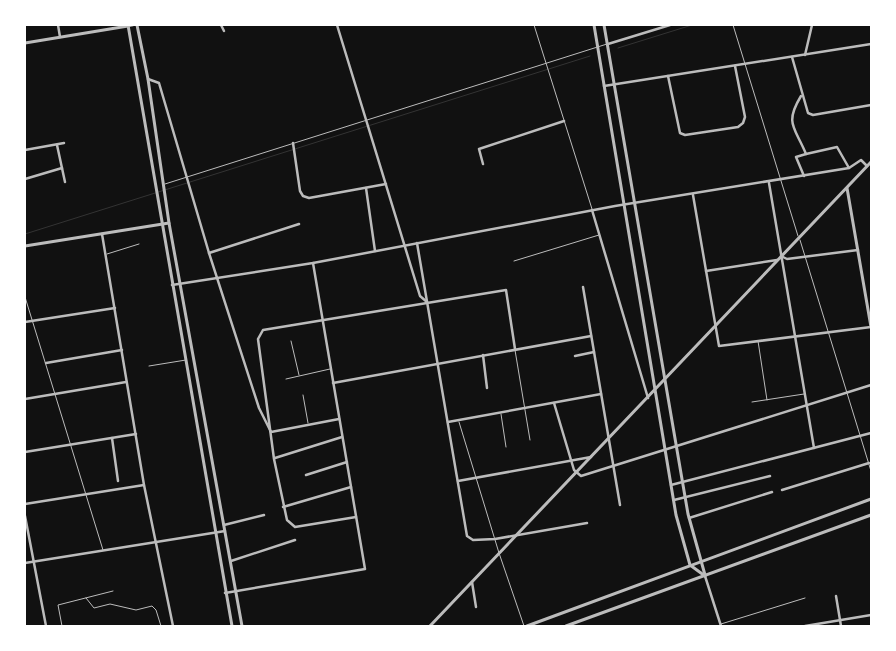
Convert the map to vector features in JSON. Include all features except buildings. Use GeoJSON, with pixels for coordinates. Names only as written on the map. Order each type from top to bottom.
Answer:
{"type":"FeatureCollection","features":[{"type":"Feature","properties":{"kind":"street"},"geometry":{"type":"LineString","coordinates":[[58,25],[60,36]]}},
{"type":"Feature","properties":{"kind":"street"},"geometry":{"type":"LineString","coordinates":[[25,43],[135,25],[148,79],[169,223],[182,284],[242,626]]}},
{"type":"Feature","properties":{"kind":"street"},"geometry":{"type":"LineString","coordinates":[[221,25],[224,31]]}},
{"type":"Feature","properties":{"kind":"street"},"geometry":{"type":"LineString","coordinates":[[337,25],[420,296],[428,302]]}},
{"type":"Feature","properties":{"kind":"street"},"geometry":{"type":"LineString","coordinates":[[594,25],[674,500],[690,565],[705,576]]}},
{"type":"Feature","properties":{"kind":"street"},"geometry":{"type":"LineString","coordinates":[[604,25],[685,498],[705,576],[721,625]]}},
{"type":"Feature","properties":{"kind":"street"},"geometry":{"type":"LineString","coordinates":[[608,44],[670,25]]}},
{"type":"Feature","properties":{"kind":"street"},"geometry":{"type":"LineString","coordinates":[[805,55],[812,25]]}},
{"type":"Feature","properties":{"kind":"street"},"geometry":{"type":"LineString","coordinates":[[128,26],[214,532],[232,626]]}},
{"type":"Feature","properties":{"kind":"street"},"geometry":{"type":"LineString","coordinates":[[604,86],[871,44]]}},
{"type":"Feature","properties":{"kind":"street"},"geometry":{"type":"LineString","coordinates":[[792,57],[805,109],[813,115],[871,106]]}},
{"type":"Feature","properties":{"kind":"street"},"geometry":{"type":"LineString","coordinates":[[668,76],[680,133],[685,135],[738,127],[743,124],[745,117],[735,66]]}},
{"type":"Feature","properties":{"kind":"street"},"geometry":{"type":"LineString","coordinates":[[148,79],[159,83],[209,253],[259,408],[271,432]]}},
{"type":"Feature","properties":{"kind":"street"},"geometry":{"type":"LineString","coordinates":[[801,95],[790,116],[792,126],[806,154]]}},
{"type":"Feature","properties":{"kind":"street"},"geometry":{"type":"LineString","coordinates":[[483,164],[479,149],[564,120]]}},
{"type":"Feature","properties":{"kind":"street"},"geometry":{"type":"LineString","coordinates":[[145,125],[155,124]]}},
{"type":"Feature","properties":{"kind":"street"},"geometry":{"type":"LineString","coordinates":[[25,150],[64,143]]}},
{"type":"Feature","properties":{"kind":"street"},"geometry":{"type":"LineString","coordinates":[[57,144],[65,182]]}},
{"type":"Feature","properties":{"kind":"street"},"geometry":{"type":"LineString","coordinates":[[293,144],[300,191],[303,196],[309,198],[386,184]]}},
{"type":"Feature","properties":{"kind":"street"},"geometry":{"type":"LineString","coordinates":[[804,176],[796,157],[837,147],[848,168]]}},
{"type":"Feature","properties":{"kind":"street"},"geometry":{"type":"LineString","coordinates":[[172,285],[313,263],[624,204],[769,183],[848,168],[861,160],[867,166]]}},
{"type":"Feature","properties":{"kind":"street"},"geometry":{"type":"LineString","coordinates":[[430,626],[609,440],[871,162]]}},
{"type":"Feature","properties":{"kind":"street"},"geometry":{"type":"LineString","coordinates":[[25,179],[62,168]]}},
{"type":"Feature","properties":{"kind":"street"},"geometry":{"type":"LineString","coordinates":[[769,183],[814,448]]}},
{"type":"Feature","properties":{"kind":"street"},"geometry":{"type":"LineString","coordinates":[[366,188],[375,251]]}},
{"type":"Feature","properties":{"kind":"street"},"geometry":{"type":"LineString","coordinates":[[693,194],[719,346],[828,330],[871,327],[846,188]]}},
{"type":"Feature","properties":{"kind":"street"},"geometry":{"type":"LineString","coordinates":[[592,210],[648,398]]}},
{"type":"Feature","properties":{"kind":"street"},"geometry":{"type":"LineString","coordinates":[[25,246],[169,223]]}},
{"type":"Feature","properties":{"kind":"street"},"geometry":{"type":"LineString","coordinates":[[209,253],[299,224]]}},
{"type":"Feature","properties":{"kind":"street"},"geometry":{"type":"LineString","coordinates":[[102,234],[144,485],[173,626]]}},
{"type":"Feature","properties":{"kind":"street"},"geometry":{"type":"LineString","coordinates":[[417,243],[467,536],[473,540],[495,539],[586,523]]}},
{"type":"Feature","properties":{"kind":"street"},"geometry":{"type":"LineString","coordinates":[[781,256],[787,260],[858,250]]}},
{"type":"Feature","properties":{"kind":"street"},"geometry":{"type":"LineString","coordinates":[[706,270],[777,260]]}},
{"type":"Feature","properties":{"kind":"street"},"geometry":{"type":"LineString","coordinates":[[225,593],[365,570],[313,263]]}},
{"type":"Feature","properties":{"kind":"street"},"geometry":{"type":"LineString","coordinates":[[583,288],[620,505]]}},
{"type":"Feature","properties":{"kind":"street"},"geometry":{"type":"LineString","coordinates":[[356,518],[296,527],[287,520],[274,459],[258,339],[263,330],[506,290],[515,349]]}},
{"type":"Feature","properties":{"kind":"street"},"geometry":{"type":"LineString","coordinates":[[25,322],[115,308]]}},
{"type":"Feature","properties":{"kind":"street"},"geometry":{"type":"LineString","coordinates":[[333,383],[438,362],[591,336]]}},
{"type":"Feature","properties":{"kind":"street"},"geometry":{"type":"LineString","coordinates":[[46,363],[122,350]]}},
{"type":"Feature","properties":{"kind":"street"},"geometry":{"type":"LineString","coordinates":[[575,356],[594,352]]}},
{"type":"Feature","properties":{"kind":"street"},"geometry":{"type":"LineString","coordinates":[[483,355],[487,388]]}},
{"type":"Feature","properties":{"kind":"street"},"geometry":{"type":"LineString","coordinates":[[25,399],[126,382]]}},
{"type":"Feature","properties":{"kind":"street"},"geometry":{"type":"LineString","coordinates":[[554,403],[571,461],[577,473],[581,476],[871,385]]}},
{"type":"Feature","properties":{"kind":"street"},"geometry":{"type":"LineString","coordinates":[[447,422],[601,394]]}},
{"type":"Feature","properties":{"kind":"street"},"geometry":{"type":"LineString","coordinates":[[271,432],[339,419]]}},
{"type":"Feature","properties":{"kind":"street"},"geometry":{"type":"LineString","coordinates":[[671,485],[871,433]]}},
{"type":"Feature","properties":{"kind":"street"},"geometry":{"type":"LineString","coordinates":[[25,452],[136,434]]}},
{"type":"Feature","properties":{"kind":"street"},"geometry":{"type":"LineString","coordinates":[[112,438],[118,481]]}},
{"type":"Feature","properties":{"kind":"street"},"geometry":{"type":"LineString","coordinates":[[274,459],[342,438]]}},
{"type":"Feature","properties":{"kind":"street"},"geometry":{"type":"LineString","coordinates":[[458,481],[592,457]]}},
{"type":"Feature","properties":{"kind":"street"},"geometry":{"type":"LineString","coordinates":[[306,475],[347,462]]}},
{"type":"Feature","properties":{"kind":"street"},"geometry":{"type":"LineString","coordinates":[[782,490],[869,463]]}},
{"type":"Feature","properties":{"kind":"street"},"geometry":{"type":"LineString","coordinates":[[674,500],[770,476]]}},
{"type":"Feature","properties":{"kind":"street"},"geometry":{"type":"LineString","coordinates":[[25,504],[144,485]]}},
{"type":"Feature","properties":{"kind":"street"},"geometry":{"type":"LineString","coordinates":[[283,507],[351,487]]}},
{"type":"Feature","properties":{"kind":"street"},"geometry":{"type":"LineString","coordinates":[[689,518],[772,492]]}},
{"type":"Feature","properties":{"kind":"street"},"geometry":{"type":"LineString","coordinates":[[526,626],[871,499]]}},
{"type":"Feature","properties":{"kind":"street"},"geometry":{"type":"LineString","coordinates":[[224,525],[264,515]]}},
{"type":"Feature","properties":{"kind":"street"},"geometry":{"type":"LineString","coordinates":[[566,626],[871,515]]}},
{"type":"Feature","properties":{"kind":"street"},"geometry":{"type":"LineString","coordinates":[[25,516],[46,626]]}},
{"type":"Feature","properties":{"kind":"street"},"geometry":{"type":"LineString","coordinates":[[25,563],[225,531]]}},
{"type":"Feature","properties":{"kind":"street"},"geometry":{"type":"LineString","coordinates":[[231,561],[295,540]]}},
{"type":"Feature","properties":{"kind":"street"},"geometry":{"type":"LineString","coordinates":[[472,581],[476,607]]}},
{"type":"Feature","properties":{"kind":"street"},"geometry":{"type":"LineString","coordinates":[[836,596],[842,626]]}},
{"type":"Feature","properties":{"kind":"street"},"geometry":{"type":"LineString","coordinates":[[805,626],[871,615]]}},
{"type":"Feature","properties":{"kind":"lane"},"geometry":{"type":"LineString","coordinates":[[534,25],[592,210]]}},
{"type":"Feature","properties":{"kind":"lane"},"geometry":{"type":"LineString","coordinates":[[733,25],[871,471]]}},
{"type":"Feature","properties":{"kind":"lane"},"geometry":{"type":"LineString","coordinates":[[164,184],[608,44]]}},
{"type":"Feature","properties":{"kind":"lane"},"geometry":{"type":"LineString","coordinates":[[514,261],[600,235]]}},
{"type":"Feature","properties":{"kind":"lane"},"geometry":{"type":"LineString","coordinates":[[106,254],[139,244]]}},
{"type":"Feature","properties":{"kind":"lane"},"geometry":{"type":"LineString","coordinates":[[25,297],[103,551]]}},
{"type":"Feature","properties":{"kind":"lane"},"geometry":{"type":"LineString","coordinates":[[758,340],[767,400]]}},
{"type":"Feature","properties":{"kind":"lane"},"geometry":{"type":"LineString","coordinates":[[291,341],[300,376]]}},
{"type":"Feature","properties":{"kind":"lane"},"geometry":{"type":"LineString","coordinates":[[515,349],[530,440]]}},
{"type":"Feature","properties":{"kind":"lane"},"geometry":{"type":"LineString","coordinates":[[149,366],[186,360]]}},
{"type":"Feature","properties":{"kind":"lane"},"geometry":{"type":"LineString","coordinates":[[286,379],[331,368]]}},
{"type":"Feature","properties":{"kind":"lane"},"geometry":{"type":"LineString","coordinates":[[752,402],[804,394]]}},
{"type":"Feature","properties":{"kind":"lane"},"geometry":{"type":"LineString","coordinates":[[303,395],[308,424]]}},
{"type":"Feature","properties":{"kind":"lane"},"geometry":{"type":"LineString","coordinates":[[501,413],[506,447]]}},
{"type":"Feature","properties":{"kind":"lane"},"geometry":{"type":"LineString","coordinates":[[458,420],[499,553],[526,626]]}},
{"type":"Feature","properties":{"kind":"lane"},"geometry":{"type":"LineString","coordinates":[[62,626],[58,605],[113,591]]}},
{"type":"Feature","properties":{"kind":"lane"},"geometry":{"type":"LineString","coordinates":[[86,598],[94,608],[104,604],[113,604],[136,610],[152,606],[156,610],[161,626]]}},
{"type":"Feature","properties":{"kind":"lane"},"geometry":{"type":"LineString","coordinates":[[721,625],[805,598]]}},
{"type":"Feature","properties":{"kind":"lane"},"geometry":{"type":"LineString","coordinates":[[836,626],[841,620]]}},
{"type":"Feature","properties":{"kind":"waterway"},"geometry":{"type":"LineString","coordinates":[[618,48],[692,25]]}},
{"type":"Feature","properties":{"kind":"waterway"},"geometry":{"type":"LineString","coordinates":[[25,234],[590,56]]}}]}
